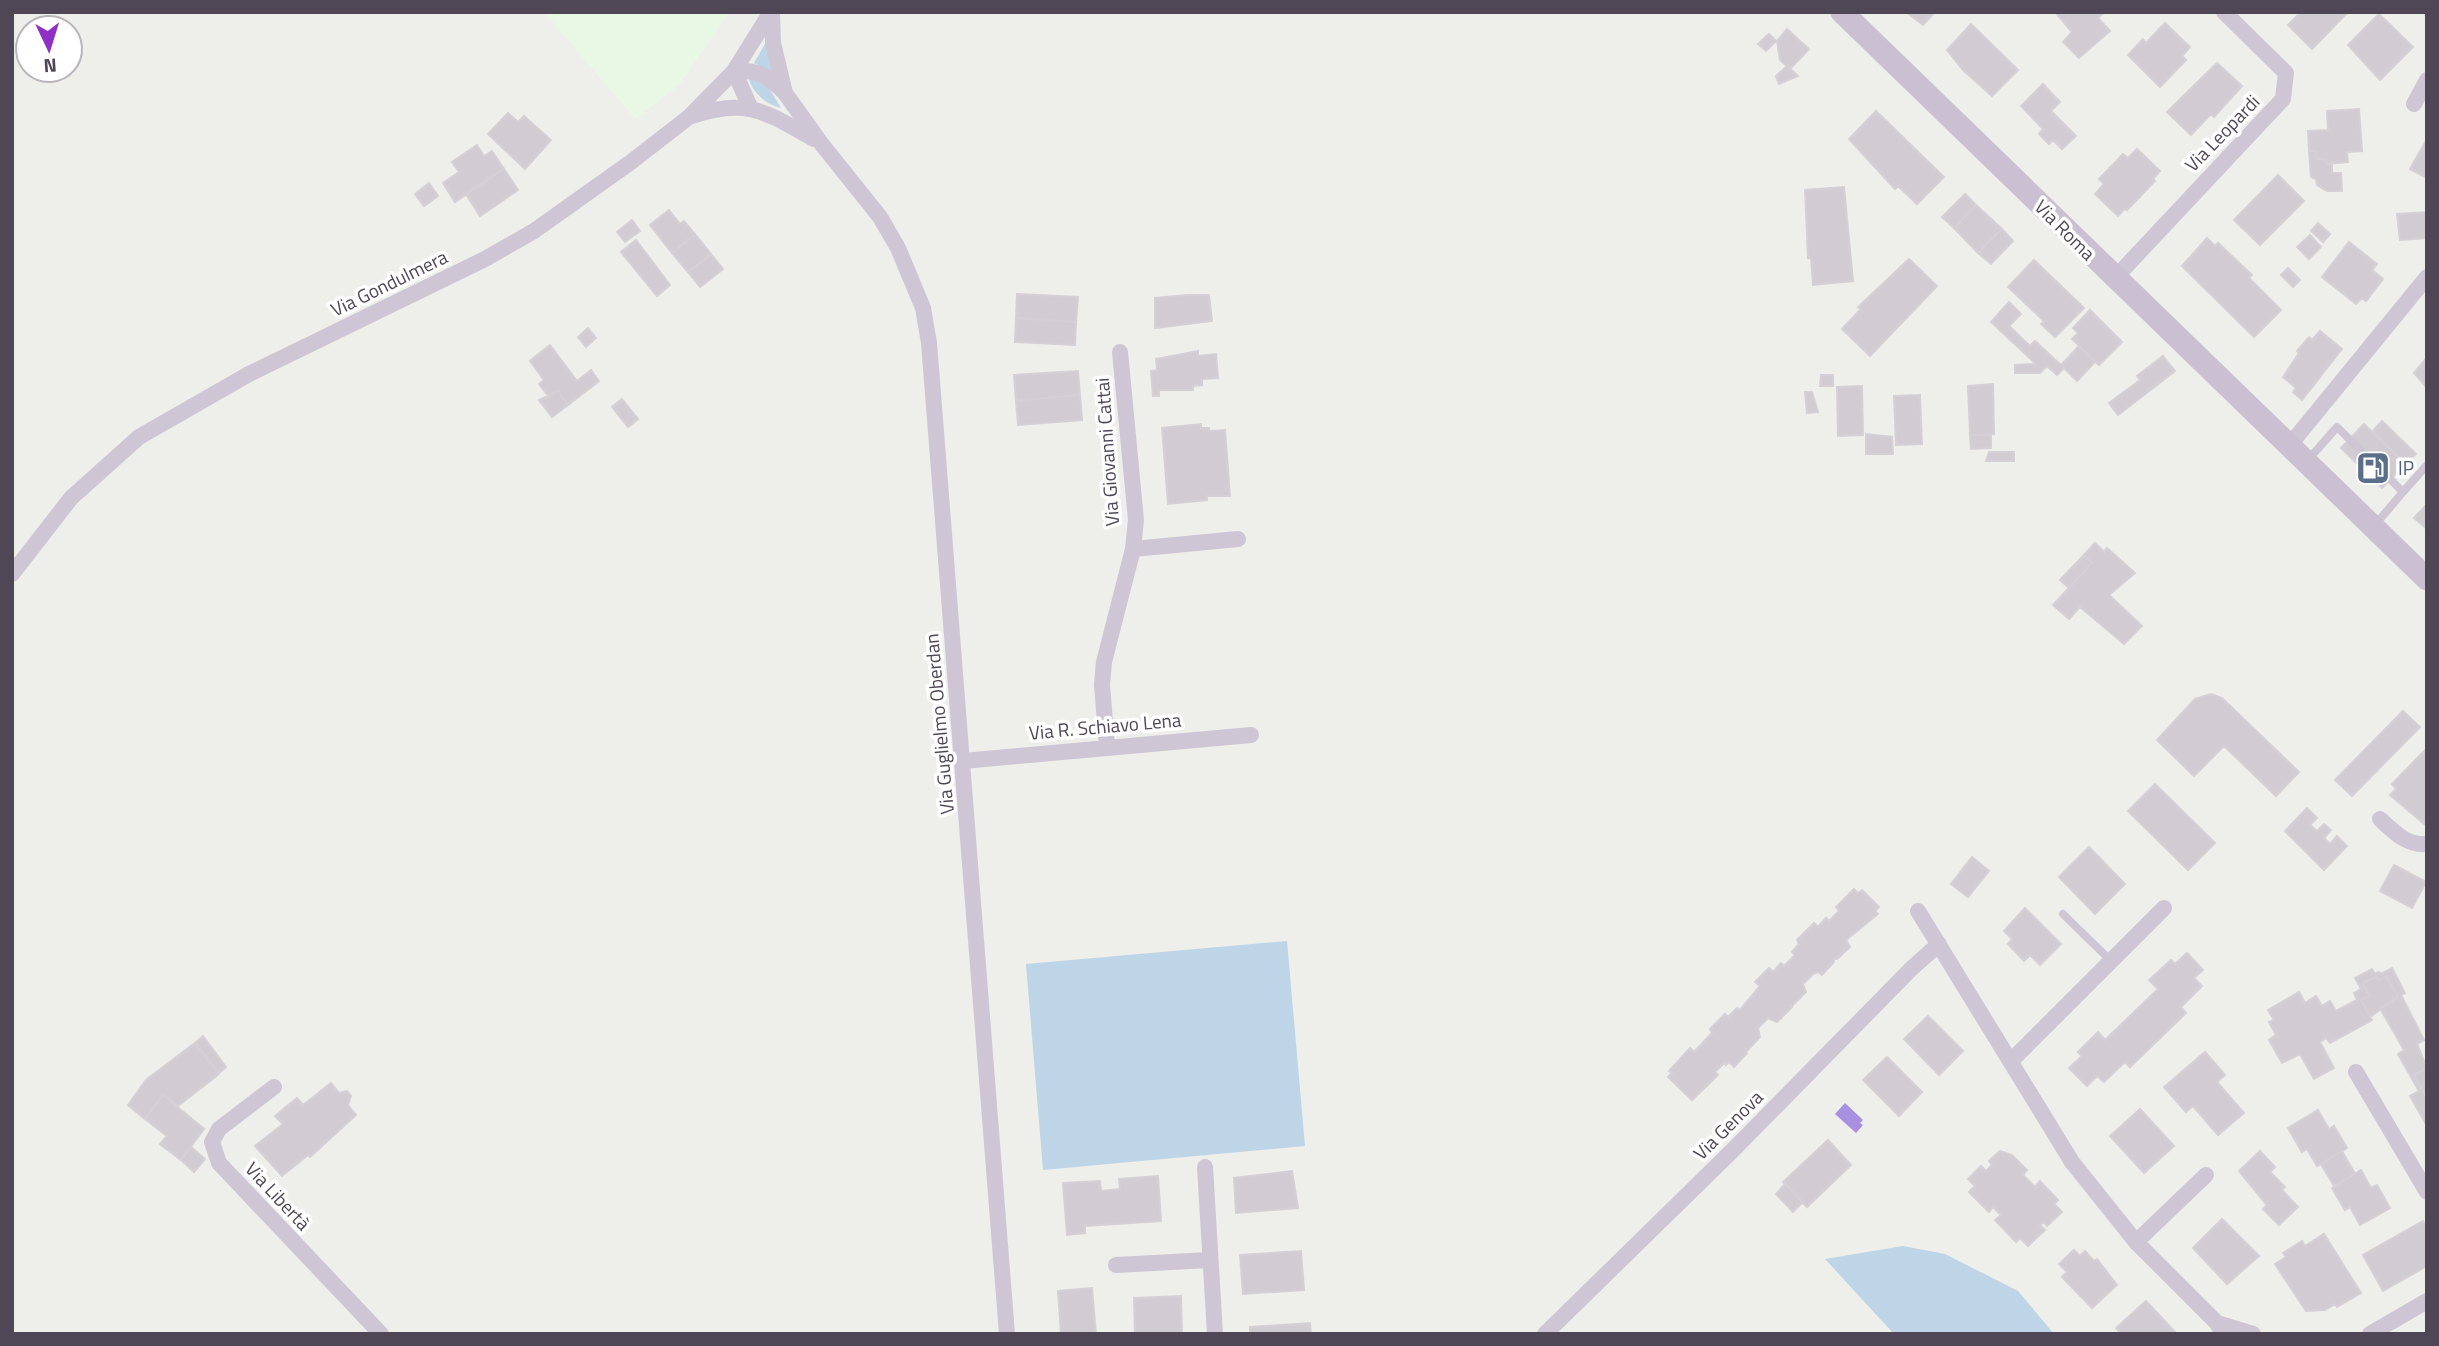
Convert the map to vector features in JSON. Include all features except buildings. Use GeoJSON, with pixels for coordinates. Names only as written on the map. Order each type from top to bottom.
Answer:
{"type":"FeatureCollection","features":[{"type":"Feature","properties":{"kind":"main road","name":"Via Roma"},"geometry":{"type":"LineString","coordinates":[[1842,12],[2427,579]]}},
{"type":"Feature","properties":{"kind":"street","name":"Via Gondulmera"},"geometry":{"type":"LineString","coordinates":[[12,574],[71,498],[139,437],[249,374],[485,259],[534,231],[689,117],[734,71],[771,12]]}},
{"type":"Feature","properties":{"kind":"street","name":"Via Guglielmo Oberdan"},"geometry":{"type":"LineString","coordinates":[[771,12],[774,43],[785,93]]}},
{"type":"Feature","properties":{"kind":"street","name":"Via Leopardi"},"geometry":{"type":"LineString","coordinates":[[2115,278],[2283,99],[2286,73],[2224,12]]}},
{"type":"Feature","properties":{"kind":"street","name":"Via Guglielmo Oberdan"},"geometry":{"type":"LineString","coordinates":[[734,71],[747,70],[768,76],[785,93],[880,217],[911,275],[923,308],[932,369],[1007,1334]]}},
{"type":"Feature","properties":{"kind":"street"},"geometry":{"type":"LineString","coordinates":[[734,71],[751,108]]}},
{"type":"Feature","properties":{"kind":"street"},"geometry":{"type":"LineString","coordinates":[[2414,104],[2427,80]]}},
{"type":"Feature","properties":{"kind":"street","name":"Via Guglielmo Oberdan"},"geometry":{"type":"LineString","coordinates":[[689,117],[727,107],[760,109],[820,142]]}},
{"type":"Feature","properties":{"kind":"street"},"geometry":{"type":"LineString","coordinates":[[2289,446],[2427,277]]}},
{"type":"Feature","properties":{"kind":"street","name":"Via Giovanni Cattai"},"geometry":{"type":"LineString","coordinates":[[1107,747],[1102,685],[1104,662],[1133,549],[1136,520],[1120,352]]}},
{"type":"Feature","properties":{"kind":"street","name":"Via Giovanni Cattai"},"geometry":{"type":"LineString","coordinates":[[1133,549],[1238,539]]}},
{"type":"Feature","properties":{"kind":"street","name":"Via R. Schiavo Lena"},"geometry":{"type":"LineString","coordinates":[[963,761],[1251,736]]}},
{"type":"Feature","properties":{"kind":"street"},"geometry":{"type":"LineString","coordinates":[[2380,819],[2400,837],[2416,845],[2427,844]]}},
{"type":"Feature","properties":{"kind":"street"},"geometry":{"type":"LineString","coordinates":[[2011,1061],[2164,908]]}},
{"type":"Feature","properties":{"kind":"street"},"geometry":{"type":"LineString","coordinates":[[1918,911],[2072,1162],[2136,1241],[2220,1329],[2253,1334]]}},
{"type":"Feature","properties":{"kind":"street","name":"Via Genova"},"geometry":{"type":"LineString","coordinates":[[1545,1334],[1939,944]]}},
{"type":"Feature","properties":{"kind":"street"},"geometry":{"type":"LineString","coordinates":[[2357,1072],[2427,1192]]}},
{"type":"Feature","properties":{"kind":"street","name":"Via Libertà"},"geometry":{"type":"LineString","coordinates":[[274,1087],[219,1129],[212,1142],[219,1163],[381,1334]]}},
{"type":"Feature","properties":{"kind":"street"},"geometry":{"type":"LineString","coordinates":[[1205,1167],[1214,1334]]}},
{"type":"Feature","properties":{"kind":"street"},"geometry":{"type":"LineString","coordinates":[[2136,1241],[2206,1175]]}},
{"type":"Feature","properties":{"kind":"street"},"geometry":{"type":"LineString","coordinates":[[1116,1265],[1209,1260]]}},
{"type":"Feature","properties":{"kind":"street"},"geometry":{"type":"LineString","coordinates":[[2370,1334],[2427,1301]]}},
{"type":"Feature","properties":{"kind":"lane"},"geometry":{"type":"LineString","coordinates":[[2306,462],[2337,427],[2403,492]]}},
{"type":"Feature","properties":{"kind":"lane"},"geometry":{"type":"LineString","coordinates":[[2373,527],[2427,465]]}},
{"type":"Feature","properties":{"kind":"lane"},"geometry":{"type":"LineString","coordinates":[[2063,914],[2111,961]]}},
{"type":"Feature","properties":{"kind":"shaded area"},"geometry":{"type":"Polygon","coordinates":[[[544,12],[730,12],[679,85],[635,119],[544,12]]]}},
{"type":"Feature","properties":{"kind":"shaded area"},"geometry":{"type":"Polygon","coordinates":[[[766,42],[773,73],[754,63],[766,42]]]}},
{"type":"Feature","properties":{"kind":"shaded area"},"geometry":{"type":"Polygon","coordinates":[[[751,78],[769,88],[781,108],[765,101],[758,94],[751,85],[751,78]]]}},
{"type":"Feature","properties":{"kind":"shaded area"},"geometry":{"type":"Polygon","coordinates":[[[1287,941],[1305,1146],[1043,1170],[1026,964],[1287,941]]]}},
{"type":"Feature","properties":{"kind":"shaded area"},"geometry":{"type":"Polygon","coordinates":[[[1845,1103],[1863,1120],[1860,1123],[1863,1125],[1856,1133],[1835,1114],[1845,1103]]]}},
{"type":"Feature","properties":{"kind":"shaded area"},"geometry":{"type":"Polygon","coordinates":[[[1903,1246],[1945,1254],[2018,1291],[2054,1334],[1894,1334],[1825,1259],[1903,1246]]]}},
{"type":"Feature","properties":{"kind":"place","name":"IP"},"geometry":{"type":"Point","coordinates":[2373,468]}}]}
